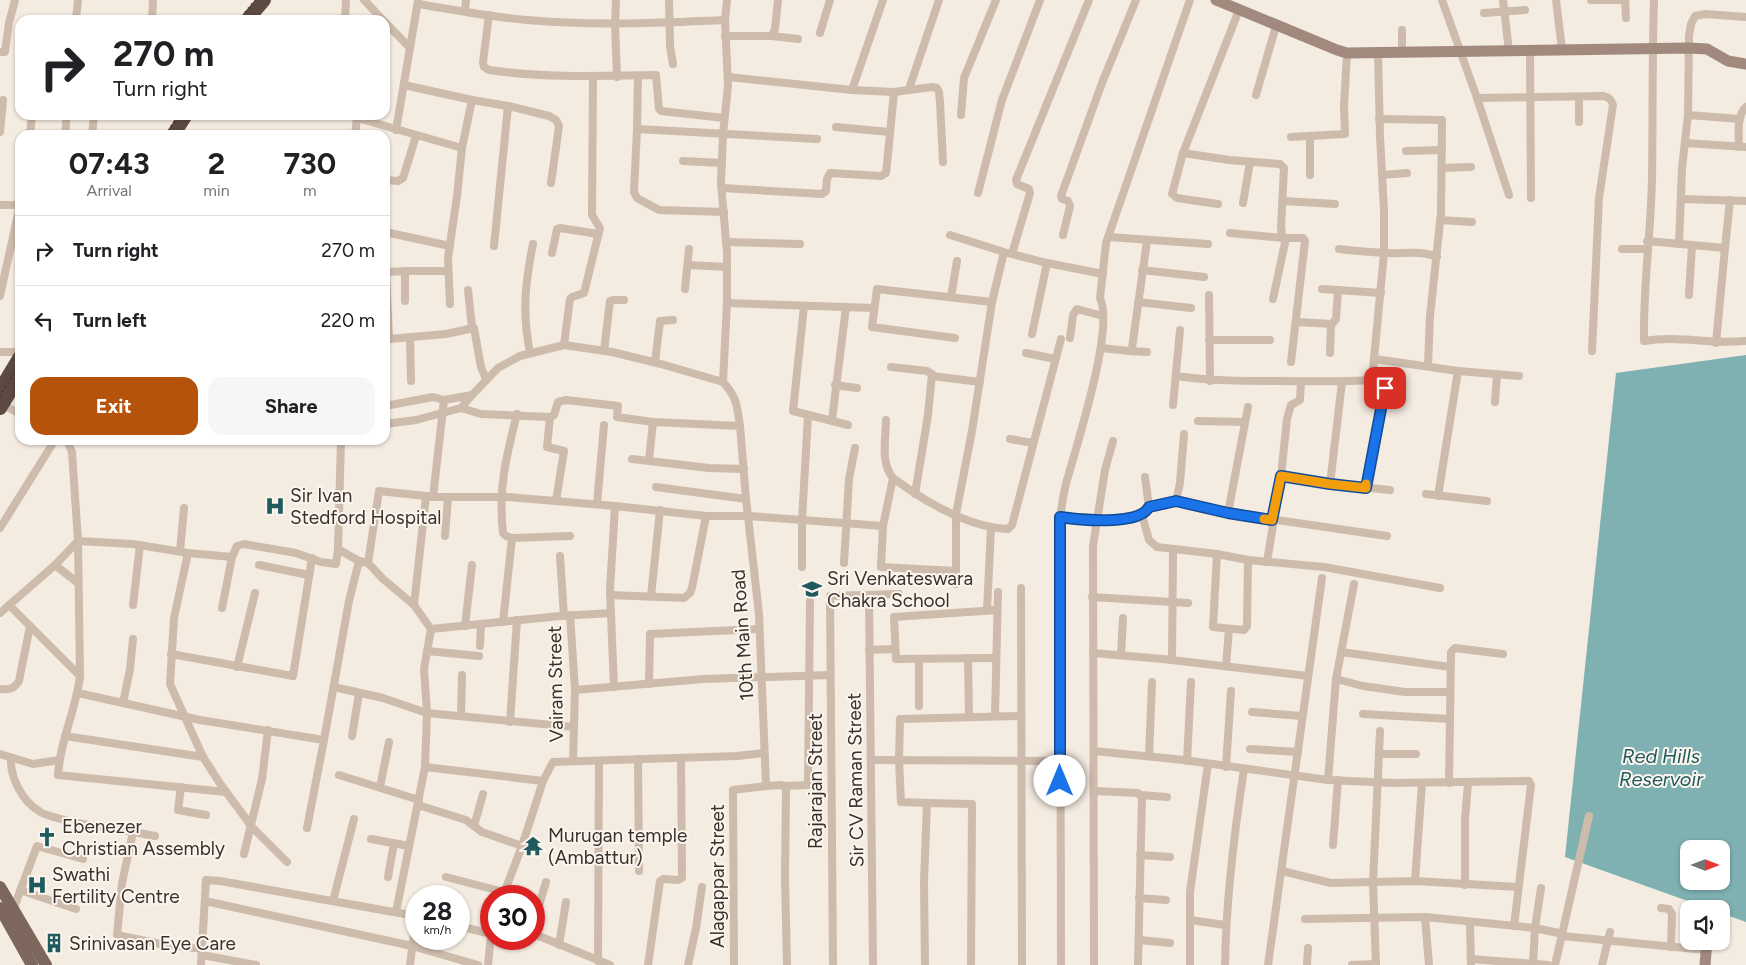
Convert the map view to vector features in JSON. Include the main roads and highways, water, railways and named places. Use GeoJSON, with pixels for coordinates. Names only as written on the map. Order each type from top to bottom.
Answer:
{"type":"FeatureCollection","features":[{"type":"Feature","properties":{"kind":"highway"},"geometry":{"type":"LineString","coordinates":[[241,15],[252,0]]}},
{"type":"Feature","properties":{"kind":"highway"},"geometry":{"type":"LineString","coordinates":[[251,15],[264,0]]}},
{"type":"Feature","properties":{"kind":"highway"},"geometry":{"type":"LineString","coordinates":[[0,390],[15,365]]}},
{"type":"Feature","properties":{"kind":"highway"},"geometry":{"type":"LineString","coordinates":[[1,406],[15,384]]}},
{"type":"Feature","properties":{"kind":"main road"},"geometry":{"type":"LineString","coordinates":[[0,888],[9,918],[32,965]]}},
{"type":"Feature","properties":{"kind":"main road"},"geometry":{"type":"LineString","coordinates":[[0,908],[46,965]]}},
{"type":"Feature","properties":{"kind":"water","name":"Red Hills Reservoir"},"geometry":{"type":"Polygon","coordinates":[[[1746,355],[1746,922],[1730,916],[1730,900],[1685,900],[1565,857],[1616,373],[1746,355]]]}},
{"type":"Feature","properties":{"kind":"railway"},"geometry":{"type":"LineString","coordinates":[[243,15],[255,0]]}},
{"type":"Feature","properties":{"kind":"railway"},"geometry":{"type":"LineString","coordinates":[[169,130],[175,120]]}},
{"type":"Feature","properties":{"kind":"railway"},"geometry":{"type":"LineString","coordinates":[[0,396],[15,372]]}},
{"type":"Feature","properties":{"kind":"place","name":"Sir Ivan Stedford Hospital"},"geometry":{"type":"Point","coordinates":[275,506]}},
{"type":"Feature","properties":{"kind":"place","name":"Sri Venkateswara Chakra School"},"geometry":{"type":"Point","coordinates":[812,589]}},
{"type":"Feature","properties":{"kind":"place","name":"Ebenezer Christian Assembly"},"geometry":{"type":"Point","coordinates":[47,837]}},
{"type":"Feature","properties":{"kind":"place","name":"Murugan temple (Ambattur)"},"geometry":{"type":"Point","coordinates":[533,846]}},
{"type":"Feature","properties":{"kind":"place","name":"Swathi Fertility Centre"},"geometry":{"type":"Point","coordinates":[37,885]}},
{"type":"Feature","properties":{"kind":"place","name":"Srinivasan Eye Care"},"geometry":{"type":"Point","coordinates":[54,943]}}]}
